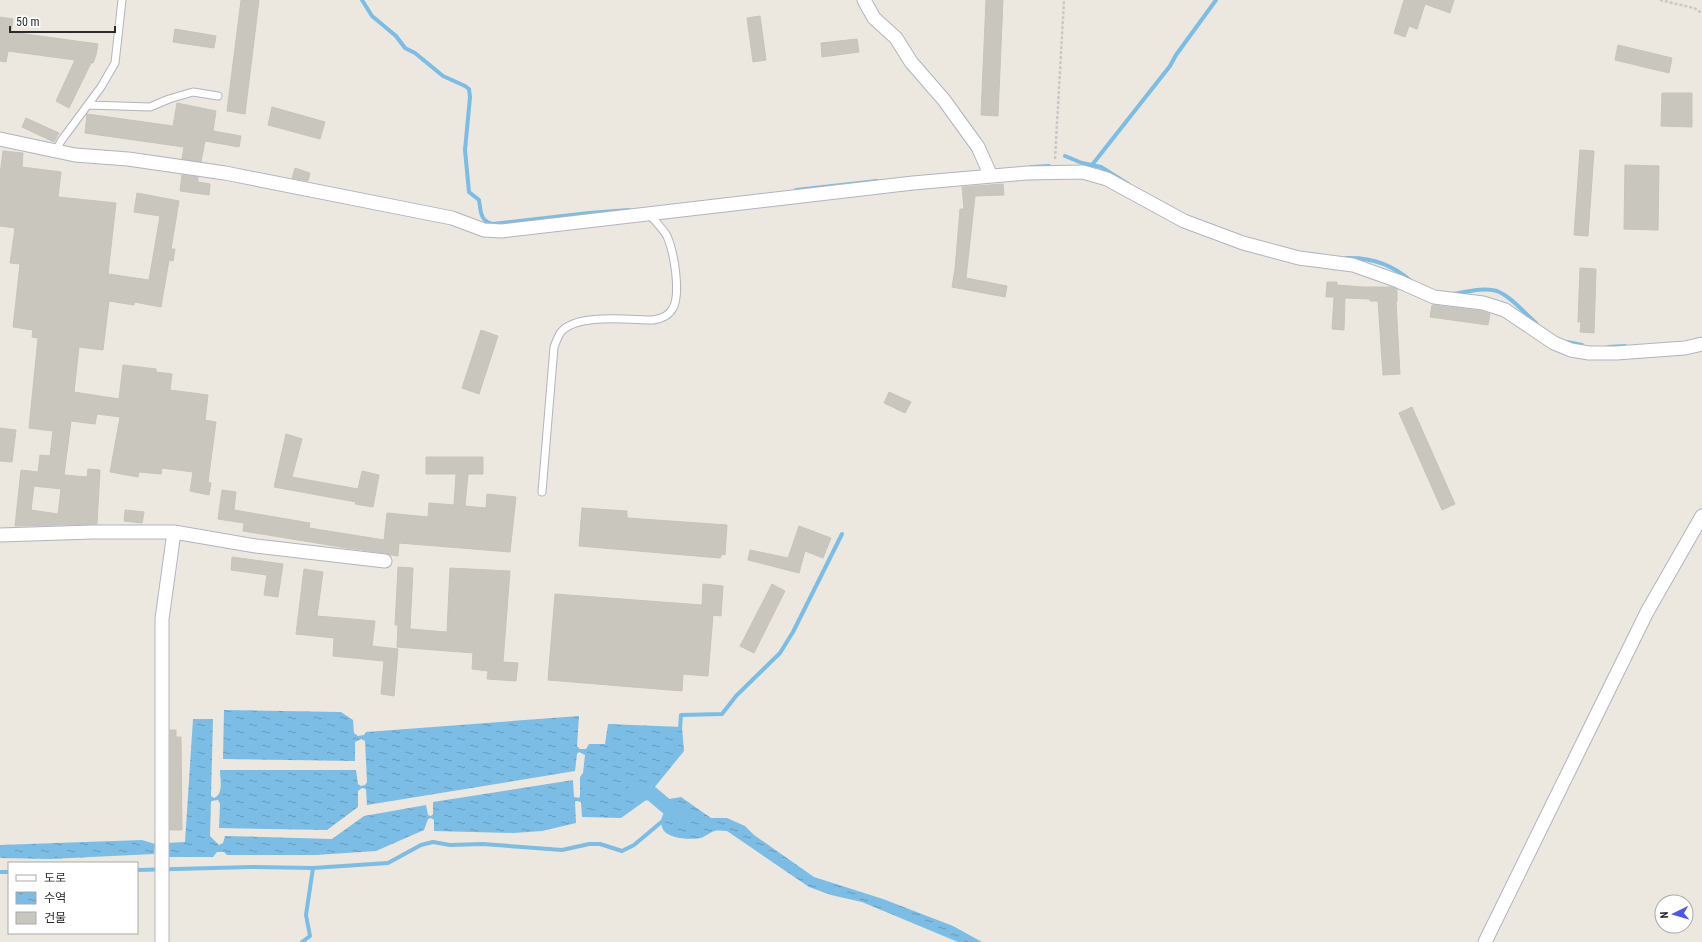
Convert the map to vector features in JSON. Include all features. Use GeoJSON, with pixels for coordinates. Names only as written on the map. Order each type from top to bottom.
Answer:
{"type":"FeatureCollection","features":[{"type":"Feature","properties":{"kind":"street"},"geometry":{"type":"LineString","coordinates":[[864,0],[874,18],[896,38],[911,62],[944,100],[974,141],[991,176]]}},
{"type":"Feature","properties":{"kind":"street"},"geometry":{"type":"LineString","coordinates":[[0,139],[75,156],[128,159],[225,174],[452,218],[484,230],[502,231],[913,183],[991,176],[1083,172],[1107,179],[1184,220],[1243,243],[1299,258],[1353,265],[1398,281],[1434,297],[1483,303],[1505,310],[1554,343],[1571,350],[1589,353],[1616,353],[1685,348],[1702,344]]}},
{"type":"Feature","properties":{"kind":"street"},"geometry":{"type":"LineString","coordinates":[[1485,942],[1647,612],[1702,516]]}},
{"type":"Feature","properties":{"kind":"street"},"geometry":{"type":"LineString","coordinates":[[0,535],[92,532],[174,532],[256,546],[385,561]]}},
{"type":"Feature","properties":{"kind":"street"},"geometry":{"type":"LineString","coordinates":[[162,942],[162,619],[174,532]]}},
{"type":"Feature","properties":{"kind":"lane"},"geometry":{"type":"LineString","coordinates":[[56,151],[61,141],[101,87],[115,63],[122,0]]}},
{"type":"Feature","properties":{"kind":"lane"},"geometry":{"type":"LineString","coordinates":[[88,105],[150,107],[169,98],[193,92],[218,96]]}},
{"type":"Feature","properties":{"kind":"lane"},"geometry":{"type":"LineString","coordinates":[[542,492],[554,346],[561,332],[572,324],[585,320],[652,320],[663,318],[673,309],[678,291],[675,268],[666,236],[649,214]]}},
{"type":"Feature","properties":{"kind":"path"},"geometry":{"type":"LineString","coordinates":[[1056,173],[1055,156],[1064,0]]}},
{"type":"Feature","properties":{"kind":"path"},"geometry":{"type":"LineString","coordinates":[[1660,0],[1694,8],[1702,13]]}},
{"type":"Feature","properties":{"kind":"water"},"geometry":{"type":"Polygon","coordinates":[[[224,710],[341,712],[353,720],[354,733],[358,736],[364,735],[366,732],[579,716],[577,746],[580,749],[586,749],[589,744],[605,744],[608,724],[682,727],[684,751],[654,788],[656,793],[621,818],[582,817],[581,802],[575,801],[576,823],[542,831],[514,833],[434,831],[434,820],[431,818],[428,819],[424,830],[376,851],[316,855],[227,855],[224,852],[217,852],[213,857],[167,857],[167,843],[185,842],[193,719],[213,719],[211,796],[214,798],[220,790],[220,770],[356,770],[358,784],[361,786],[365,785],[367,782],[365,741],[361,739],[355,742],[355,761],[223,759],[224,710]],[[579,752],[577,754],[575,771],[367,805],[366,789],[362,788],[358,791],[358,807],[327,830],[219,828],[220,804],[218,800],[211,801],[210,836],[219,845],[223,843],[225,836],[332,839],[364,816],[426,805],[428,815],[431,816],[433,814],[433,802],[573,780],[574,797],[579,798],[580,777],[583,773],[585,755],[579,752]]]}},
{"type":"Feature","properties":{"kind":"water"},"geometry":{"type":"Polygon","coordinates":[[[681,797],[711,818],[727,818],[745,826],[754,835],[814,877],[883,899],[953,926],[982,942],[958,942],[862,902],[831,895],[809,887],[727,831],[711,832],[697,839],[679,838],[668,834],[662,827],[661,823],[663,815],[668,806],[669,799],[681,797]]]}},
{"type":"Feature","properties":{"kind":"water"},"geometry":{"type":"Polygon","coordinates":[[[142,840],[155,844],[154,854],[50,859],[0,858],[0,845],[142,840]]]}},
{"type":"Feature","properties":{"kind":"building"},"geometry":{"type":"Polygon","coordinates":[[[241,0],[259,0],[245,114],[227,111],[241,0]]]}},
{"type":"Feature","properties":{"kind":"building"},"geometry":{"type":"Polygon","coordinates":[[[986,0],[1003,0],[998,116],[981,115],[986,0]]]}},
{"type":"Feature","properties":{"kind":"building"},"geometry":{"type":"Polygon","coordinates":[[[1404,0],[1454,0],[1450,13],[1425,4],[1417,29],[1409,26],[1405,37],[1394,33],[1404,0]]]}},
{"type":"Feature","properties":{"kind":"building"},"geometry":{"type":"Polygon","coordinates":[[[760,16],[766,60],[753,62],[747,18],[760,16]]]}},
{"type":"Feature","properties":{"kind":"building"},"geometry":{"type":"Polygon","coordinates":[[[0,17],[13,19],[11,32],[98,44],[93,63],[91,63],[69,108],[56,101],[75,60],[8,51],[6,62],[0,61],[0,17]]]}},
{"type":"Feature","properties":{"kind":"building"},"geometry":{"type":"Polygon","coordinates":[[[175,29],[216,36],[214,48],[173,42],[175,29]]]}},
{"type":"Feature","properties":{"kind":"building"},"geometry":{"type":"Polygon","coordinates":[[[857,39],[859,52],[822,57],[821,43],[857,39]]]}},
{"type":"Feature","properties":{"kind":"building"},"geometry":{"type":"Polygon","coordinates":[[[1618,45],[1672,58],[1669,73],[1615,60],[1618,45]]]}},
{"type":"Feature","properties":{"kind":"building"},"geometry":{"type":"Polygon","coordinates":[[[1662,93],[1692,93],[1692,127],[1661,126],[1662,93]]]}},
{"type":"Feature","properties":{"kind":"building"},"geometry":{"type":"Polygon","coordinates":[[[177,103],[216,111],[213,131],[241,136],[239,147],[205,141],[201,162],[182,159],[184,147],[85,133],[87,114],[173,126],[177,103]]]}},
{"type":"Feature","properties":{"kind":"building"},"geometry":{"type":"Polygon","coordinates":[[[272,107],[325,122],[320,139],[268,125],[272,107]]]}},
{"type":"Feature","properties":{"kind":"building"},"geometry":{"type":"Polygon","coordinates":[[[26,118],[59,133],[54,142],[22,127],[26,118]]]}},
{"type":"Feature","properties":{"kind":"building"},"geometry":{"type":"Polygon","coordinates":[[[1580,150],[1594,151],[1588,236],[1574,235],[1580,150]]]}},
{"type":"Feature","properties":{"kind":"building"},"geometry":{"type":"Polygon","coordinates":[[[3,151],[23,153],[22,167],[61,172],[58,197],[116,203],[108,274],[149,280],[160,216],[134,212],[137,193],[179,201],[171,249],[175,249],[173,261],[169,260],[161,307],[134,302],[134,305],[109,301],[103,350],[79,347],[74,392],[119,399],[123,365],[156,369],[156,372],[172,374],[170,390],[208,395],[205,420],[216,422],[208,482],[211,483],[209,495],[190,491],[193,472],[162,468],[161,474],[139,472],[138,477],[110,472],[120,417],[97,414],[95,424],[71,421],[64,475],[87,477],[88,469],[100,470],[97,524],[15,526],[21,470],[38,472],[40,455],[50,456],[53,431],[29,428],[38,338],[32,337],[33,330],[13,327],[20,264],[10,263],[15,228],[0,226],[0,174],[3,151]],[[34,486],[31,510],[58,514],[61,489],[34,486]]]}},
{"type":"Feature","properties":{"kind":"building"},"geometry":{"type":"Polygon","coordinates":[[[1625,165],[1659,166],[1658,230],[1624,229],[1625,165]]]}},
{"type":"Feature","properties":{"kind":"building"},"geometry":{"type":"Polygon","coordinates":[[[295,168],[310,173],[308,181],[292,178],[295,168]]]}},
{"type":"Feature","properties":{"kind":"building"},"geometry":{"type":"Polygon","coordinates":[[[182,175],[198,177],[198,182],[210,184],[209,195],[180,191],[182,175]]]}},
{"type":"Feature","properties":{"kind":"building"},"geometry":{"type":"Polygon","coordinates":[[[1003,184],[1004,195],[975,196],[966,278],[1007,286],[1005,297],[952,287],[960,209],[964,209],[962,187],[1003,184]]]}},
{"type":"Feature","properties":{"kind":"building"},"geometry":{"type":"Polygon","coordinates":[[[1580,268],[1596,269],[1594,333],[1580,332],[1581,322],[1578,322],[1580,268]]]}},
{"type":"Feature","properties":{"kind":"building"},"geometry":{"type":"Polygon","coordinates":[[[1327,282],[1337,282],[1337,285],[1391,287],[1397,289],[1396,301],[1400,374],[1383,375],[1378,301],[1370,301],[1370,299],[1345,298],[1344,330],[1332,329],[1334,297],[1326,297],[1327,282]]]}},
{"type":"Feature","properties":{"kind":"building"},"geometry":{"type":"Polygon","coordinates":[[[1432,305],[1481,311],[1490,314],[1488,325],[1430,317],[1432,305]]]}},
{"type":"Feature","properties":{"kind":"building"},"geometry":{"type":"Polygon","coordinates":[[[481,330],[498,336],[479,394],[462,388],[481,330]]]}},
{"type":"Feature","properties":{"kind":"building"},"geometry":{"type":"Polygon","coordinates":[[[889,392],[911,402],[905,413],[884,403],[889,392]]]}},
{"type":"Feature","properties":{"kind":"building"},"geometry":{"type":"Polygon","coordinates":[[[1412,407],[1455,504],[1442,510],[1399,413],[1412,407]]]}},
{"type":"Feature","properties":{"kind":"building"},"geometry":{"type":"Polygon","coordinates":[[[0,428],[16,430],[12,462],[0,461],[0,428]]]}},
{"type":"Feature","properties":{"kind":"building"},"geometry":{"type":"Polygon","coordinates":[[[286,434],[302,439],[292,477],[358,489],[362,471],[379,475],[373,507],[355,504],[356,502],[274,487],[286,434]]]}},
{"type":"Feature","properties":{"kind":"building"},"geometry":{"type":"Polygon","coordinates":[[[426,457],[483,457],[483,474],[468,474],[465,506],[486,508],[487,494],[516,497],[510,552],[399,543],[398,556],[243,531],[244,523],[218,519],[222,490],[236,492],[234,510],[310,523],[309,528],[384,540],[387,513],[428,517],[429,503],[454,505],[456,474],[426,474],[426,457]]]}},
{"type":"Feature","properties":{"kind":"building"},"geometry":{"type":"Polygon","coordinates":[[[582,508],[627,511],[627,518],[727,525],[725,555],[722,554],[720,558],[579,546],[582,508]]]}},
{"type":"Feature","properties":{"kind":"building"},"geometry":{"type":"Polygon","coordinates":[[[125,510],[144,512],[142,523],[124,521],[125,510]]]}},
{"type":"Feature","properties":{"kind":"building"},"geometry":{"type":"Polygon","coordinates":[[[799,526],[831,538],[823,558],[805,551],[799,573],[748,560],[750,550],[788,558],[799,526]]]}},
{"type":"Feature","properties":{"kind":"building"},"geometry":{"type":"Polygon","coordinates":[[[232,557],[283,564],[278,597],[264,595],[267,575],[231,570],[232,557]]]}},
{"type":"Feature","properties":{"kind":"building"},"geometry":{"type":"Polygon","coordinates":[[[398,567],[413,568],[410,629],[447,632],[450,568],[510,571],[503,662],[518,663],[516,681],[487,679],[488,671],[472,669],[473,653],[397,647],[398,625],[395,625],[398,567]]]}},
{"type":"Feature","properties":{"kind":"building"},"geometry":{"type":"Polygon","coordinates":[[[304,569],[323,572],[317,616],[375,621],[372,646],[398,649],[394,696],[381,694],[384,661],[333,656],[334,638],[296,634],[304,569]]]}},
{"type":"Feature","properties":{"kind":"building"},"geometry":{"type":"Polygon","coordinates":[[[703,584],[723,586],[721,616],[713,615],[708,676],[683,674],[682,691],[548,680],[555,594],[702,605],[703,584]]]}},
{"type":"Feature","properties":{"kind":"building"},"geometry":{"type":"Polygon","coordinates":[[[772,584],[785,591],[754,653],[740,646],[772,584]]]}},
{"type":"Feature","properties":{"kind":"building"},"geometry":{"type":"Polygon","coordinates":[[[170,730],[176,730],[176,737],[181,737],[182,830],[170,830],[170,730]]]}},
{"type":"Feature","properties":{"kind":"waterway"},"geometry":{"type":"LineString","coordinates":[[362,0],[372,16],[396,36],[405,48],[415,53],[443,76],[469,89],[470,97],[465,150],[469,192],[479,200],[481,212],[486,221],[493,224],[629,210]]}},
{"type":"Feature","properties":{"kind":"waterway"},"geometry":{"type":"LineString","coordinates":[[1092,165],[1170,66],[1176,55],[1216,0]]}},
{"type":"Feature","properties":{"kind":"waterway"},"geometry":{"type":"LineString","coordinates":[[1065,156],[1082,163],[1101,167],[1128,184]]}},
{"type":"Feature","properties":{"kind":"waterway"},"geometry":{"type":"LineString","coordinates":[[1031,167],[1049,166]]}},
{"type":"Feature","properties":{"kind":"waterway"},"geometry":{"type":"LineString","coordinates":[[796,190],[877,181]]}},
{"type":"Feature","properties":{"kind":"waterway"},"geometry":{"type":"LineString","coordinates":[[1346,258],[1364,259],[1381,263],[1389,266],[1411,281]]}},
{"type":"Feature","properties":{"kind":"waterway"},"geometry":{"type":"LineString","coordinates":[[1453,294],[1481,290],[1497,291],[1513,301],[1536,323]]}},
{"type":"Feature","properties":{"kind":"waterway"},"geometry":{"type":"LineString","coordinates":[[1567,342],[1582,345]]}},
{"type":"Feature","properties":{"kind":"waterway"},"geometry":{"type":"LineString","coordinates":[[1608,347],[1625,346]]}},
{"type":"Feature","properties":{"kind":"waterway"},"geometry":{"type":"LineString","coordinates":[[680,729],[681,715],[722,714],[736,696],[780,653],[793,632],[842,534]]}},
{"type":"Feature","properties":{"kind":"waterway"},"geometry":{"type":"LineString","coordinates":[[635,790],[652,794],[672,811],[684,817]]}},
{"type":"Feature","properties":{"kind":"waterway"},"geometry":{"type":"LineString","coordinates":[[138,870],[252,867],[313,868],[388,863],[421,845],[433,842],[450,845],[483,844],[562,850],[589,844],[600,844],[622,851],[634,845],[665,819]]}},
{"type":"Feature","properties":{"kind":"waterway"},"geometry":{"type":"LineString","coordinates":[[302,942],[310,936],[306,915],[313,868]]}},
{"type":"Feature","properties":{"kind":"waterway"},"geometry":{"type":"LineString","coordinates":[[0,872],[8,872]]}}]}
